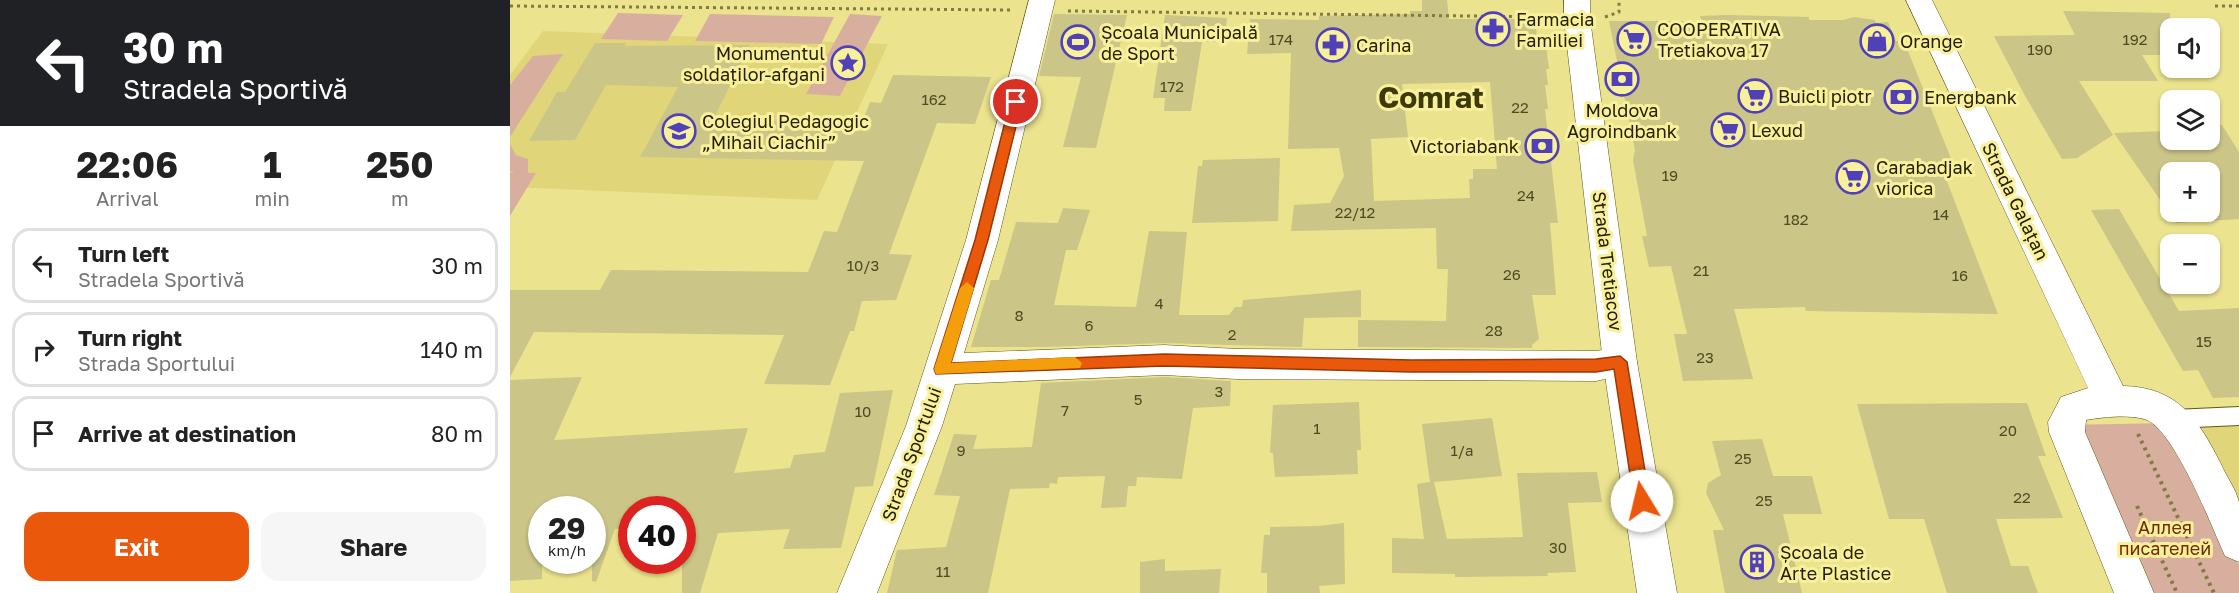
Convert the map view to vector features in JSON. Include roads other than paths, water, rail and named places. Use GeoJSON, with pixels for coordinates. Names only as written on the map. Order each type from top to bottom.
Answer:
{"type":"FeatureCollection","features":[{"type":"Feature","properties":{"kind":"street","name":"Strada Sportului"},"geometry":{"type":"LineString","coordinates":[[857,593],[924,426],[942,369],[982,240],[1042,0]]}},
{"type":"Feature","properties":{"kind":"street","name":"Strada Galațan"},"geometry":{"type":"LineString","coordinates":[[1919,0],[2118,402]]}},
{"type":"Feature","properties":{"kind":"street","name":"Strada Tretiacov"},"geometry":{"type":"LineString","coordinates":[[1588,9],[1577,19],[1620,362],[1657,593]]}},
{"type":"Feature","properties":{"kind":"street"},"geometry":{"type":"LineString","coordinates":[[942,369],[1164,360],[1411,366],[1596,366],[1620,362]]}},
{"type":"Feature","properties":{"kind":"street"},"geometry":{"type":"LineString","coordinates":[[2134,593],[2067,432],[2066,422],[2074,408],[2082,404],[2118,402],[2145,404],[2160,409],[2173,419],[2188,442],[2239,543]]}},
{"type":"Feature","properties":{"kind":"lane"},"geometry":{"type":"LineString","coordinates":[[2173,419],[2239,416]]}},
{"type":"Feature","properties":{"kind":"place","name":"Farmacia Familiei"},"geometry":{"type":"Point","coordinates":[1493,29]}},
{"type":"Feature","properties":{"kind":"place","name":"COOPERATIVA Tretiakova 17"},"geometry":{"type":"Point","coordinates":[1634,39]}},
{"type":"Feature","properties":{"kind":"place","name":"Orange"},"geometry":{"type":"Point","coordinates":[1877,41]}},
{"type":"Feature","properties":{"kind":"place","name":"Școala Municipală de Sport"},"geometry":{"type":"Point","coordinates":[1078,42]}},
{"type":"Feature","properties":{"kind":"place","name":"Carina"},"geometry":{"type":"Point","coordinates":[1333,45]}},
{"type":"Feature","properties":{"kind":"place","name":"Monumentul soldaților-afgani"},"geometry":{"type":"Point","coordinates":[848,63]}},
{"type":"Feature","properties":{"kind":"place","name":"Moldova Agroindbank"},"geometry":{"type":"Point","coordinates":[1622,79]}},
{"type":"Feature","properties":{"kind":"place","name":"Buicli piotr"},"geometry":{"type":"Point","coordinates":[1755,96]}},
{"type":"Feature","properties":{"kind":"place","name":"Energbank"},"geometry":{"type":"Point","coordinates":[1901,97]}},
{"type":"Feature","properties":{"kind":"place","name":"Lexud"},"geometry":{"type":"Point","coordinates":[1728,130]}},
{"type":"Feature","properties":{"kind":"place","name":"Colegiul Pedagogic „Mihail Ciachir”"},"geometry":{"type":"Point","coordinates":[679,131]}},
{"type":"Feature","properties":{"kind":"place","name":"Victoriabank"},"geometry":{"type":"Point","coordinates":[1542,146]}},
{"type":"Feature","properties":{"kind":"place","name":"Carabadjak viorica"},"geometry":{"type":"Point","coordinates":[1853,177]}},
{"type":"Feature","properties":{"kind":"place","name":"Școala de Arte Plastice"},"geometry":{"type":"Point","coordinates":[1757,562]}},
{"type":"Feature","properties":{"kind":"district","name":"Comrat"},"geometry":{"type":"Point","coordinates":[1431,97]}},
{"type":"Feature","properties":{"kind":"park label","name":"Аллея писателей"},"geometry":{"type":"Point","coordinates":[2165,537]}}]}
